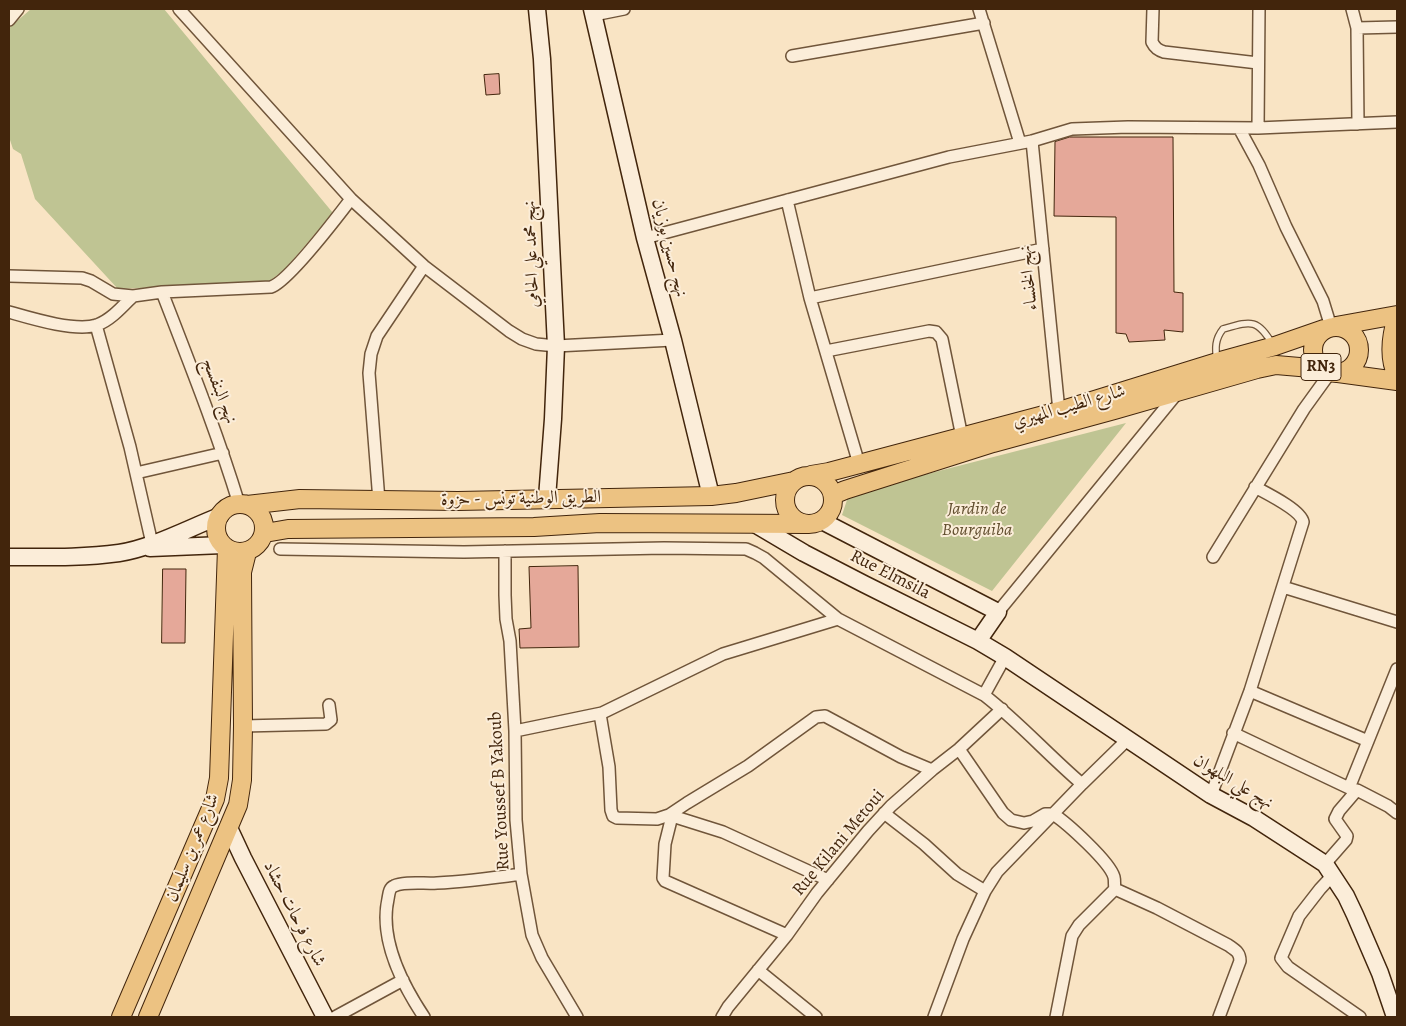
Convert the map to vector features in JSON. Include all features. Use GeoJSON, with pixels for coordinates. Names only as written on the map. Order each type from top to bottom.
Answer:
{"type":"FeatureCollection","features":[{"type":"Feature","properties":{"kind":"main road","name":"شارع الطيب المهيري"},"geometry":{"type":"LineString","coordinates":[[811,475],[1059,411],[1275,346],[1330,327],[1397,316]]}},
{"type":"Feature","properties":{"kind":"main road"},"geometry":{"type":"LineString","coordinates":[[1397,316],[1393,329],[1391,350],[1393,367],[1397,376]]}},
{"type":"Feature","properties":{"kind":"main road","name":"RN3"},"geometry":{"type":"LineString","coordinates":[[1330,327],[1346,328],[1357,338],[1359,345],[1357,361],[1352,367],[1330,372],[1317,364],[1313,349],[1314,341],[1330,327]]}},
{"type":"Feature","properties":{"kind":"main road","name":"شارع الطيب المهيري"},"geometry":{"type":"LineString","coordinates":[[833,495],[994,443],[1276,365],[1397,381]]}},
{"type":"Feature","properties":{"kind":"main road"},"geometry":{"type":"LineString","coordinates":[[811,475],[826,481],[833,495],[833,507],[827,517],[815,522],[794,519],[786,507],[786,493],[794,481],[805,476],[811,475]]}},
{"type":"Feature","properties":{"kind":"main road","name":"الطريق الوطنية تونس - حزوة"},"geometry":{"type":"LineString","coordinates":[[243,505],[300,498],[379,501],[711,496],[794,481]]}},
{"type":"Feature","properties":{"kind":"main road"},"geometry":{"type":"LineString","coordinates":[[243,505],[254,509],[260,514],[265,533],[256,547],[247,552],[240,552],[225,547],[217,535],[216,528],[220,516],[231,506],[243,505]]}},
{"type":"Feature","properties":{"kind":"main road","name":"الطريق الوطنية تونس - حزوة"},"geometry":{"type":"LineString","coordinates":[[265,533],[288,529],[534,527],[600,523],[755,524],[815,522]]}},
{"type":"Feature","properties":{"kind":"main road","name":"شارع عمر بن سليمان"},"geometry":{"type":"LineString","coordinates":[[121,1017],[215,799],[219,778],[225,547]]}},
{"type":"Feature","properties":{"kind":"main road","name":"شارع عمر بن سليمان"},"geometry":{"type":"LineString","coordinates":[[148,1017],[238,805],[242,780],[243,726],[242,572],[247,552]]}},
{"type":"Feature","properties":{"kind":"street"},"geometry":{"type":"LineString","coordinates":[[9,20],[18,9]]}},
{"type":"Feature","properties":{"kind":"street"},"geometry":{"type":"LineString","coordinates":[[179,9],[351,199],[424,266],[509,331],[522,339],[536,344],[556,346],[673,340]]}},
{"type":"Feature","properties":{"kind":"street","name":"نهج محمد علي الحامي"},"geometry":{"type":"LineString","coordinates":[[538,9],[556,346],[547,498]]}},
{"type":"Feature","properties":{"kind":"street"},"geometry":{"type":"LineString","coordinates":[[593,12],[624,9]]}},
{"type":"Feature","properties":{"kind":"street"},"geometry":{"type":"LineString","coordinates":[[979,9],[1020,143]]}},
{"type":"Feature","properties":{"kind":"street"},"geometry":{"type":"LineString","coordinates":[[1153,9],[1152,42],[1154,47],[1159,50],[1258,63]]}},
{"type":"Feature","properties":{"kind":"street"},"geometry":{"type":"LineString","coordinates":[[1258,128],[1259,9]]}},
{"type":"Feature","properties":{"kind":"street"},"geometry":{"type":"LineString","coordinates":[[1352,9],[1357,28],[1358,124]]}},
{"type":"Feature","properties":{"kind":"street","name":"نهج حسين بوزيان"},"geometry":{"type":"LineString","coordinates":[[593,12],[645,238],[673,340],[711,496]]}},
{"type":"Feature","properties":{"kind":"street"},"geometry":{"type":"LineString","coordinates":[[792,56],[984,24]]}},
{"type":"Feature","properties":{"kind":"street"},"geometry":{"type":"LineString","coordinates":[[1357,28],[1397,27]]}},
{"type":"Feature","properties":{"kind":"street"},"geometry":{"type":"LineString","coordinates":[[645,238],[949,157],[1032,141],[1072,130],[1091,128],[1258,128],[1397,122]]}},
{"type":"Feature","properties":{"kind":"street"},"geometry":{"type":"LineString","coordinates":[[1239,128],[1259,165],[1286,227],[1323,301],[1330,327]]}},
{"type":"Feature","properties":{"kind":"street","name":"نهج الخنساء"},"geometry":{"type":"LineString","coordinates":[[1032,141],[1059,411]]}},
{"type":"Feature","properties":{"kind":"street"},"geometry":{"type":"LineString","coordinates":[[9,276],[82,278],[92,281],[113,294],[133,296],[162,292],[275,286],[283,280],[351,199]]}},
{"type":"Feature","properties":{"kind":"street"},"geometry":{"type":"LineString","coordinates":[[787,200],[810,298],[859,464]]}},
{"type":"Feature","properties":{"kind":"street"},"geometry":{"type":"LineString","coordinates":[[810,298],[1043,249]]}},
{"type":"Feature","properties":{"kind":"street"},"geometry":{"type":"LineString","coordinates":[[379,501],[369,373],[371,354],[377,336],[424,266]]}},
{"type":"Feature","properties":{"kind":"street","name":"نهج البنفسج"},"geometry":{"type":"LineString","coordinates":[[162,292],[243,505]]}},
{"type":"Feature","properties":{"kind":"street"},"geometry":{"type":"LineString","coordinates":[[9,312],[43,322],[77,326],[96,325],[121,308],[133,296]]}},
{"type":"Feature","properties":{"kind":"street"},"geometry":{"type":"LineString","coordinates":[[96,325],[136,472],[148,546]]}},
{"type":"Feature","properties":{"kind":"street"},"geometry":{"type":"LineString","coordinates":[[826,351],[929,331],[936,332],[942,339],[962,437]]}},
{"type":"Feature","properties":{"kind":"street"},"geometry":{"type":"LineString","coordinates":[[1213,557],[1304,408],[1330,372]]}},
{"type":"Feature","properties":{"kind":"street"},"geometry":{"type":"LineString","coordinates":[[978,641],[998,612],[1180,390]]}},
{"type":"Feature","properties":{"kind":"street"},"geometry":{"type":"LineString","coordinates":[[136,472],[223,453]]}},
{"type":"Feature","properties":{"kind":"street"},"geometry":{"type":"LineString","coordinates":[[1211,795],[1250,691],[1301,530],[1303,518],[1296,511],[1255,487]]}},
{"type":"Feature","properties":{"kind":"street"},"geometry":{"type":"LineString","coordinates":[[9,557],[119,553],[148,546],[220,516]]}},
{"type":"Feature","properties":{"kind":"street"},"geometry":{"type":"LineString","coordinates":[[815,522],[998,612]]}},
{"type":"Feature","properties":{"kind":"street","name":"Rue Elmsila"},"geometry":{"type":"LineString","coordinates":[[755,524],[855,580],[978,641]]}},
{"type":"Feature","properties":{"kind":"street"},"geometry":{"type":"LineString","coordinates":[[148,546],[225,547]]}},
{"type":"Feature","properties":{"kind":"street"},"geometry":{"type":"LineString","coordinates":[[280,549],[505,551],[664,548],[746,549],[764,558],[838,619],[984,695],[1002,709],[1054,760],[1082,784]]}},
{"type":"Feature","properties":{"kind":"street","name":"Rue Youssef B Yakoub"},"geometry":{"type":"LineString","coordinates":[[505,551],[504,594],[510,641],[515,731],[516,820],[521,874],[532,935],[542,958],[578,1017]]}},
{"type":"Feature","properties":{"kind":"street"},"geometry":{"type":"LineString","coordinates":[[1283,587],[1397,622]]}},
{"type":"Feature","properties":{"kind":"street"},"geometry":{"type":"LineString","coordinates":[[515,731],[600,714],[723,654],[838,619]]}},
{"type":"Feature","properties":{"kind":"street","name":"نهج علي البلهوان"},"geometry":{"type":"LineString","coordinates":[[978,641],[1005,657],[1211,795],[1254,818],[1329,870],[1346,896],[1355,915],[1395,1012]]}},
{"type":"Feature","properties":{"kind":"street"},"geometry":{"type":"LineString","coordinates":[[984,695],[1005,657]]}},
{"type":"Feature","properties":{"kind":"street"},"geometry":{"type":"LineString","coordinates":[[1360,1017],[1288,966],[1282,961],[1282,958],[1286,944],[1299,916],[1314,896],[1346,840],[1347,836],[1335,819],[1353,789],[1368,741],[1397,670]]}},
{"type":"Feature","properties":{"kind":"street"},"geometry":{"type":"LineString","coordinates":[[1250,691],[1368,741]]}},
{"type":"Feature","properties":{"kind":"street"},"geometry":{"type":"LineString","coordinates":[[243,726],[326,724],[330,720],[329,705]]}},
{"type":"Feature","properties":{"kind":"street","name":"Rue Kilani Metoui"},"geometry":{"type":"LineString","coordinates":[[722,1017],[828,880],[884,813],[932,770],[959,749],[1002,709]]}},
{"type":"Feature","properties":{"kind":"street"},"geometry":{"type":"LineString","coordinates":[[600,714],[606,742],[610,810],[613,816],[617,818],[657,818],[670,816],[723,832],[828,880]]}},
{"type":"Feature","properties":{"kind":"street"},"geometry":{"type":"LineString","coordinates":[[787,935],[664,881],[665,844],[670,816],[687,803],[748,766],[816,717],[825,716],[901,757],[932,770]]}},
{"type":"Feature","properties":{"kind":"street"},"geometry":{"type":"LineString","coordinates":[[1233,733],[1388,806],[1397,813]]}},
{"type":"Feature","properties":{"kind":"street"},"geometry":{"type":"LineString","coordinates":[[934,1017],[963,939],[985,891],[997,872],[1128,739]]}},
{"type":"Feature","properties":{"kind":"street"},"geometry":{"type":"LineString","coordinates":[[959,749],[1003,813],[1011,820],[1024,823],[1033,821],[1046,814],[1053,814],[1088,845],[1106,864],[1114,876],[1115,889],[1079,925],[1072,936],[1056,1017]]}},
{"type":"Feature","properties":{"kind":"street"},"geometry":{"type":"LineString","coordinates":[[884,813],[924,844],[958,874],[985,891]]}},
{"type":"Feature","properties":{"kind":"street","name":"شارع فرحات حشاد"},"geometry":{"type":"LineString","coordinates":[[229,828],[325,1017]]}},
{"type":"Feature","properties":{"kind":"street"},"geometry":{"type":"LineString","coordinates":[[424,1017],[403,980],[390,948],[386,925],[386,906],[389,891],[394,886],[402,884],[438,883],[521,874]]}},
{"type":"Feature","properties":{"kind":"street"},"geometry":{"type":"LineString","coordinates":[[1115,889],[1158,908],[1237,951],[1240,961],[1219,1017]]}},
{"type":"Feature","properties":{"kind":"street"},"geometry":{"type":"LineString","coordinates":[[758,970],[816,1017]]}},
{"type":"Feature","properties":{"kind":"street"},"geometry":{"type":"LineString","coordinates":[[335,1017],[403,980]]}},
{"type":"Feature","properties":{"kind":"lane"},"geometry":{"type":"LineString","coordinates":[[1217,362],[1215,348],[1217,337],[1223,329],[1245,323],[1253,324],[1264,329],[1275,346]]}},
{"type":"Feature","properties":{"kind":"green space"},"geometry":{"type":"Polygon","coordinates":[[[31,9],[164,9],[333,213],[284,270],[268,282],[118,289],[35,199],[21,154],[13,149],[9,137],[9,28],[31,9]]]}},
{"type":"Feature","properties":{"kind":"green space","name":"Jardin de Bourguiba"},"geometry":{"type":"Polygon","coordinates":[[[1126,423],[992,591],[842,515],[849,494],[1126,423]]]}},
{"type":"Feature","properties":{"kind":"building"},"geometry":{"type":"Polygon","coordinates":[[[499,74],[500,94],[486,95],[484,75],[499,74]]]}},
{"type":"Feature","properties":{"kind":"building"},"geometry":{"type":"Polygon","coordinates":[[[1070,137],[1173,137],[1174,292],[1183,293],[1183,332],[1164,330],[1165,340],[1129,342],[1126,334],[1116,333],[1116,217],[1054,216],[1055,142],[1070,137]]]}},
{"type":"Feature","properties":{"kind":"building"},"geometry":{"type":"Polygon","coordinates":[[[578,566],[579,647],[520,648],[519,629],[531,628],[529,567],[578,566]]]}},
{"type":"Feature","properties":{"kind":"building"},"geometry":{"type":"Polygon","coordinates":[[[163,569],[186,569],[185,643],[162,643],[163,569]]]}}]}
